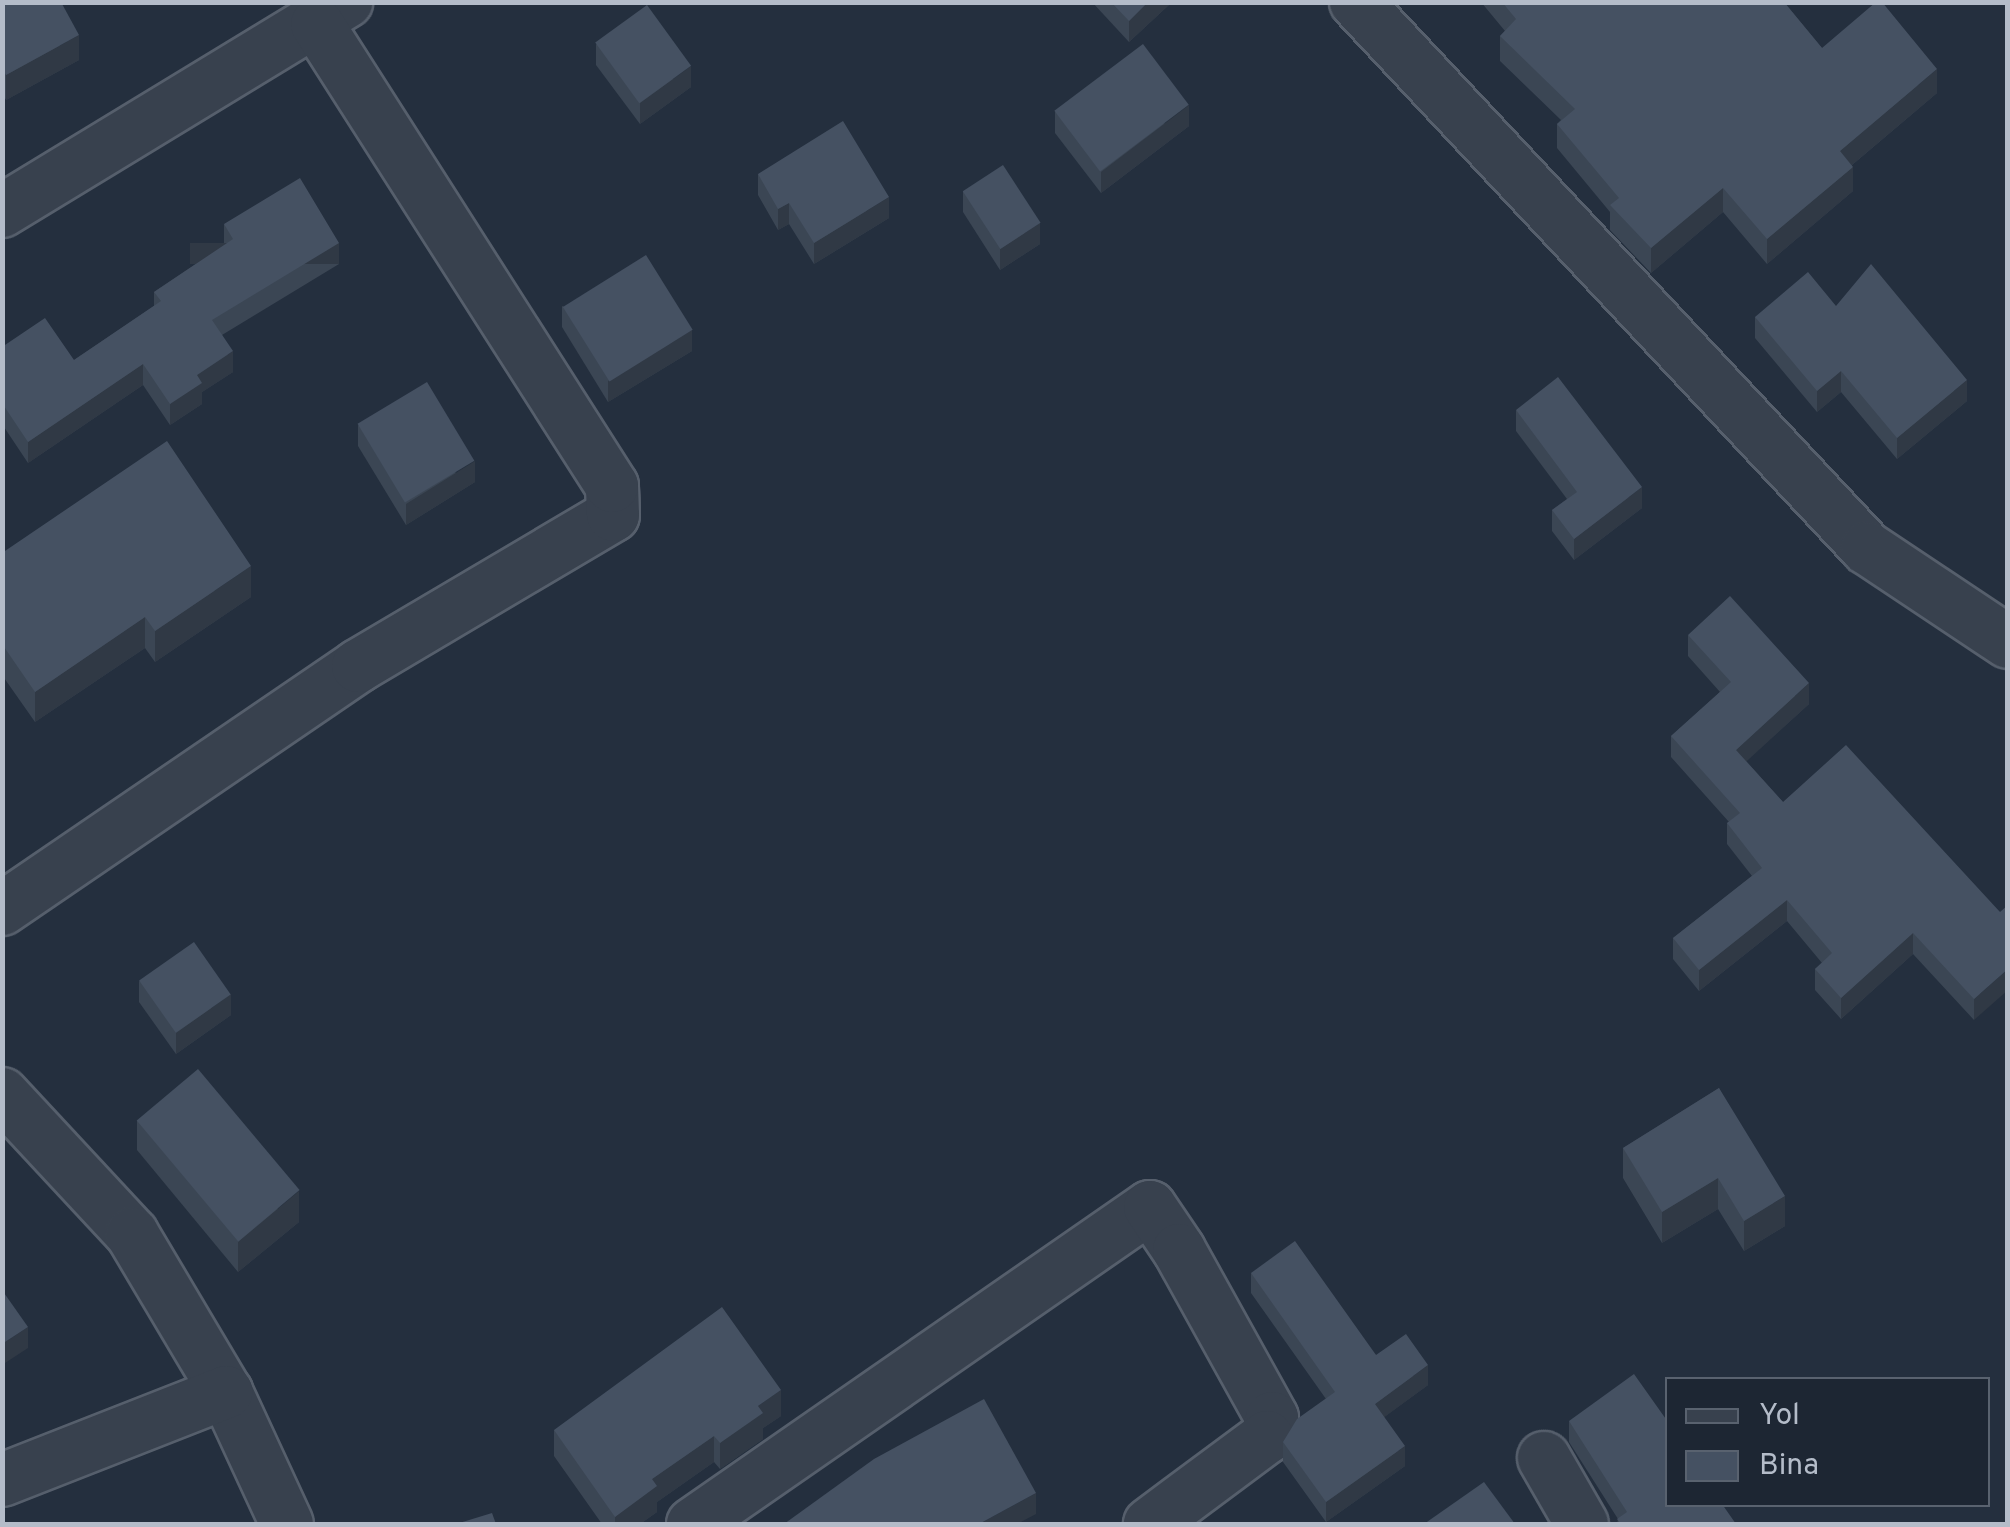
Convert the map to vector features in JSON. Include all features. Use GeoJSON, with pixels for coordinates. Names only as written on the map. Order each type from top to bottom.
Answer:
{"type":"FeatureCollection","features":[{"type":"Feature","properties":{"kind":"street"},"geometry":{"type":"LineString","coordinates":[[1356,2],[1867,548],[2008,642]]}},
{"type":"Feature","properties":{"kind":"street"},"geometry":{"type":"LineString","coordinates":[[2,211],[332,13],[612,486],[614,515],[358,666],[2,909]]}},
{"type":"Feature","properties":{"kind":"street"},"geometry":{"type":"LineString","coordinates":[[2,1094],[132,1234],[226,1392],[288,1524]]}},
{"type":"Feature","properties":{"kind":"street"},"geometry":{"type":"LineString","coordinates":[[693,1524],[1150,1207],[1179,1250],[1272,1418],[1267,1437],[1150,1524]]}},
{"type":"Feature","properties":{"kind":"street"},"geometry":{"type":"LineString","coordinates":[[2,1480],[226,1392]]}},
{"type":"Feature","properties":{"kind":"street"},"geometry":{"type":"LineString","coordinates":[[1544,1458],[1582,1524]]}},
{"type":"Feature","properties":{"kind":"building"},"geometry":{"type":"Polygon","coordinates":[[[2,2],[61,2],[79,35],[6,75],[2,69],[2,2]]]}},
{"type":"Feature","properties":{"kind":"building"},"geometry":{"type":"Polygon","coordinates":[[[1111,2],[1148,2],[1129,21],[1111,2]]]}},
{"type":"Feature","properties":{"kind":"building"},"geometry":{"type":"Polygon","coordinates":[[[1502,2],[1784,2],[1822,48],[1876,2],[1882,2],[1937,69],[1840,151],[1853,167],[1767,239],[1723,188],[1651,248],[1610,205],[1619,198],[1557,124],[1575,109],[1500,36],[1516,19],[1502,2]]]}},
{"type":"Feature","properties":{"kind":"building"},"geometry":{"type":"Polygon","coordinates":[[[647,5],[691,66],[639,103],[595,43],[647,5]]]}},
{"type":"Feature","properties":{"kind":"building"},"geometry":{"type":"Polygon","coordinates":[[[1143,44],[1189,105],[1100,171],[1054,111],[1143,44]]]}},
{"type":"Feature","properties":{"kind":"building"},"geometry":{"type":"Polygon","coordinates":[[[843,121],[889,197],[814,243],[789,203],[778,209],[758,174],[843,121]]]}},
{"type":"Feature","properties":{"kind":"building"},"geometry":{"type":"Polygon","coordinates":[[[1003,165],[1041,223],[1000,249],[963,191],[1003,165]]]}},
{"type":"Feature","properties":{"kind":"building"},"geometry":{"type":"Polygon","coordinates":[[[300,178],[339,243],[212,320],[233,351],[197,375],[202,383],[170,404],[143,364],[28,442],[2,403],[2,347],[45,318],[74,360],[161,301],[154,292],[233,239],[224,224],[300,178]]]}},
{"type":"Feature","properties":{"kind":"building"},"geometry":{"type":"Polygon","coordinates":[[[646,255],[693,330],[610,382],[563,307],[646,255]]]}},
{"type":"Feature","properties":{"kind":"building"},"geometry":{"type":"Polygon","coordinates":[[[1871,264],[1967,380],[1897,438],[1841,371],[1817,391],[1755,317],[1808,272],[1836,306],[1871,264]]]}},
{"type":"Feature","properties":{"kind":"building"},"geometry":{"type":"Polygon","coordinates":[[[1558,377],[1642,487],[1574,539],[1552,510],[1577,492],[1516,410],[1558,377]]]}},
{"type":"Feature","properties":{"kind":"building"},"geometry":{"type":"Polygon","coordinates":[[[427,382],[474,461],[405,503],[358,424],[427,382]]]}},
{"type":"Feature","properties":{"kind":"building"},"geometry":{"type":"Polygon","coordinates":[[[167,441],[251,566],[155,631],[145,617],[35,692],[2,644],[2,553],[167,441]]]}},
{"type":"Feature","properties":{"kind":"building"},"geometry":{"type":"Polygon","coordinates":[[[1730,596],[1809,683],[1736,750],[1783,802],[1846,745],[2000,912],[2008,905],[2008,969],[1974,999],[1913,933],[1841,998],[1815,969],[1832,953],[1787,900],[1699,970],[1673,938],[1762,868],[1727,823],[1740,813],[1671,736],[1731,682],[1688,635],[1730,596]]]}},
{"type":"Feature","properties":{"kind":"building"},"geometry":{"type":"Polygon","coordinates":[[[194,942],[231,994],[176,1033],[139,980],[194,942]]]}},
{"type":"Feature","properties":{"kind":"building"},"geometry":{"type":"Polygon","coordinates":[[[198,1069],[300,1190],[238,1241],[137,1120],[198,1069]]]}},
{"type":"Feature","properties":{"kind":"building"},"geometry":{"type":"Polygon","coordinates":[[[1719,1088],[1785,1196],[1744,1221],[1718,1178],[1662,1212],[1623,1148],[1719,1088]]]}},
{"type":"Feature","properties":{"kind":"building"},"geometry":{"type":"Polygon","coordinates":[[[1295,1241],[1376,1355],[1406,1334],[1428,1365],[1375,1404],[1405,1446],[1326,1502],[1283,1442],[1297,1419],[1335,1392],[1251,1273],[1295,1241]]]}},
{"type":"Feature","properties":{"kind":"building"},"geometry":{"type":"Polygon","coordinates":[[[2,1290],[28,1327],[2,1344],[2,1290]]]}},
{"type":"Feature","properties":{"kind":"building"},"geometry":{"type":"Polygon","coordinates":[[[722,1307],[781,1390],[758,1406],[763,1413],[720,1443],[714,1436],[652,1479],[657,1486],[615,1517],[554,1430],[722,1307]]]}},
{"type":"Feature","properties":{"kind":"building"},"geometry":{"type":"Polygon","coordinates":[[[1634,1374],[1665,1418],[1665,1507],[1724,1507],[1736,1524],[1621,1524],[1617,1519],[1627,1512],[1569,1421],[1634,1374]]]}},
{"type":"Feature","properties":{"kind":"building"},"geometry":{"type":"Polygon","coordinates":[[[984,1399],[1036,1493],[979,1524],[784,1524],[874,1459],[984,1399]]]}},
{"type":"Feature","properties":{"kind":"building"},"geometry":{"type":"Polygon","coordinates":[[[1484,1482],[1515,1524],[1424,1524],[1484,1482]]]}},
{"type":"Feature","properties":{"kind":"building"},"geometry":{"type":"Polygon","coordinates":[[[492,1513],[496,1524],[456,1524],[492,1513]]]}}]}
